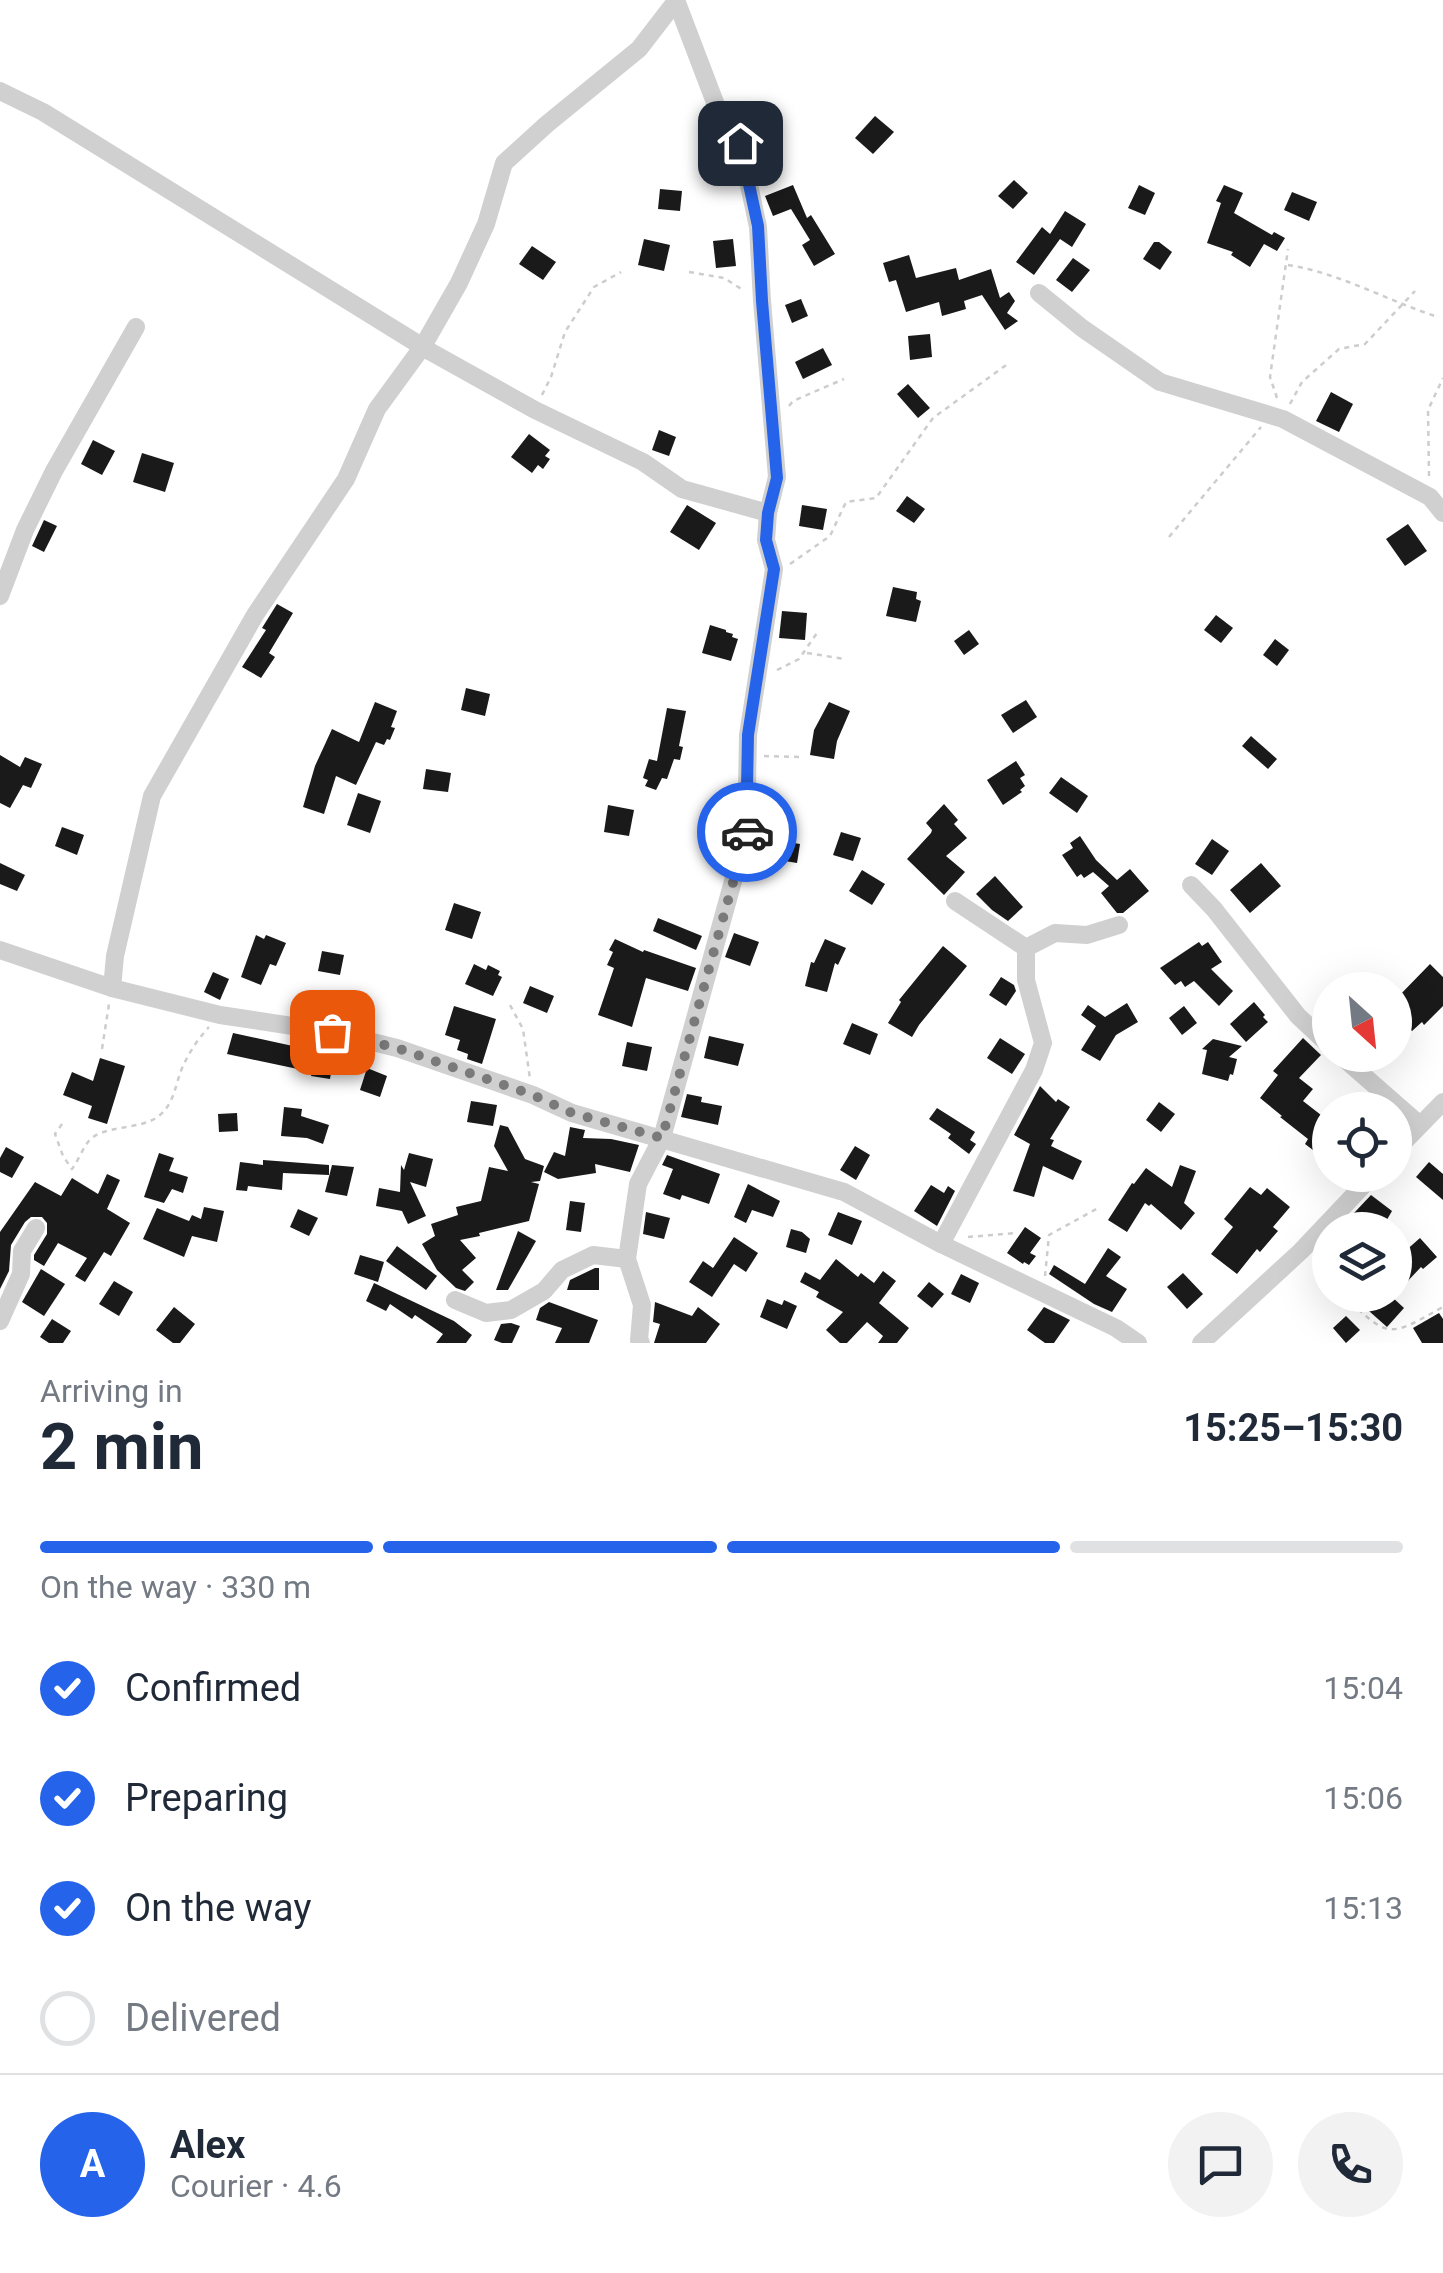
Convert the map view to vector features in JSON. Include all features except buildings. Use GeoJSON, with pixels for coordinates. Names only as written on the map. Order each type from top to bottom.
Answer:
{"type":"FeatureCollection","features":[{"type":"Feature","properties":{"kind":"street"},"geometry":{"type":"LineString","coordinates":[[641,1343],[642,1304],[627,1258],[638,1184],[662,1138],[751,816],[748,735],[774,569],[766,540],[777,478],[758,226],[740,143],[716,105],[676,0]]}},
{"type":"Feature","properties":{"kind":"street"},"geometry":{"type":"LineString","coordinates":[[112,988],[115,956],[152,796],[255,615],[346,479],[377,409],[423,346],[459,283],[479,239],[504,163],[640,49],[676,0]]}},
{"type":"Feature","properties":{"kind":"street"},"geometry":{"type":"LineString","coordinates":[[0,91],[43,112],[447,362],[643,462],[682,489],[768,513]]}},
{"type":"Feature","properties":{"kind":"street"},"geometry":{"type":"LineString","coordinates":[[1040,293],[1082,328],[1160,382],[1277,416],[1430,497],[1443,513]]}},
{"type":"Feature","properties":{"kind":"street"},"geometry":{"type":"LineString","coordinates":[[0,596],[25,530],[54,470],[136,327]]}},
{"type":"Feature","properties":{"kind":"street"},"geometry":{"type":"LineString","coordinates":[[1191,886],[1312,1029]]}},
{"type":"Feature","properties":{"kind":"street"},"geometry":{"type":"LineString","coordinates":[[955,902],[1026,948]]}},
{"type":"Feature","properties":{"kind":"street"},"geometry":{"type":"LineString","coordinates":[[1026,948],[1055,933],[1087,935],[1119,925]]}},
{"type":"Feature","properties":{"kind":"street"},"geometry":{"type":"LineString","coordinates":[[941,1244],[1034,1070],[1043,1043],[1026,980],[1026,948]]}},
{"type":"Feature","properties":{"kind":"street"},"geometry":{"type":"LineString","coordinates":[[0,950],[112,988],[220,1015],[332,1032],[397,1048],[533,1095],[572,1113],[844,1192],[941,1244],[1116,1328],[1138,1343]]}},
{"type":"Feature","properties":{"kind":"street"},"geometry":{"type":"LineString","coordinates":[[1359,1072],[1420,1125]]}},
{"type":"Feature","properties":{"kind":"street"},"geometry":{"type":"LineString","coordinates":[[1412,1133],[1443,1102]]}},
{"type":"Feature","properties":{"kind":"street"},"geometry":{"type":"LineString","coordinates":[[1201,1343],[1301,1251],[1357,1192]]}},
{"type":"Feature","properties":{"kind":"street"},"geometry":{"type":"LineString","coordinates":[[0,1321],[21,1274],[22,1251],[36,1228]]}},
{"type":"Feature","properties":{"kind":"street"},"geometry":{"type":"LineString","coordinates":[[455,1300],[486,1313],[511,1310],[544,1292],[562,1270],[594,1255],[627,1258]]}},
{"type":"Feature","properties":{"kind":"path"},"geometry":{"type":"LineString","coordinates":[[1277,416],[1270,378],[1288,249]]}},
{"type":"Feature","properties":{"kind":"path"},"geometry":{"type":"LineString","coordinates":[[1286,264],[1315,269],[1438,318]]}},
{"type":"Feature","properties":{"kind":"path"},"geometry":{"type":"LineString","coordinates":[[535,410],[551,377],[565,332],[594,288],[621,272]]}},
{"type":"Feature","properties":{"kind":"path"},"geometry":{"type":"LineString","coordinates":[[689,272],[724,278],[762,301]]}},
{"type":"Feature","properties":{"kind":"path"},"geometry":{"type":"LineString","coordinates":[[1170,537],[1277,416],[1302,382],[1339,349],[1366,344],[1414,291]]}},
{"type":"Feature","properties":{"kind":"path"},"geometry":{"type":"LineString","coordinates":[[774,569],[794,563],[830,536],[846,502],[876,498],[933,418],[1008,363]]}},
{"type":"Feature","properties":{"kind":"path"},"geometry":{"type":"LineString","coordinates":[[1430,497],[1428,410],[1443,378]]}},
{"type":"Feature","properties":{"kind":"path"},"geometry":{"type":"LineString","coordinates":[[773,433],[793,401],[844,379]]}},
{"type":"Feature","properties":{"kind":"path"},"geometry":{"type":"LineString","coordinates":[[756,686],[765,676],[799,659],[817,633]]}},
{"type":"Feature","properties":{"kind":"path"},"geometry":{"type":"LineString","coordinates":[[806,652],[845,659]]}},
{"type":"Feature","properties":{"kind":"path"},"geometry":{"type":"LineString","coordinates":[[748,762],[764,756],[799,757]]}},
{"type":"Feature","properties":{"kind":"path"},"geometry":{"type":"LineString","coordinates":[[102,1049],[112,988]]}},
{"type":"Feature","properties":{"kind":"path"},"geometry":{"type":"LineString","coordinates":[[510,1005],[523,1029],[533,1095]]}},
{"type":"Feature","properties":{"kind":"path"},"geometry":{"type":"LineString","coordinates":[[62,1124],[54,1134],[72,1169],[89,1139],[156,1119],[171,1103],[196,1041],[220,1015]]}},
{"type":"Feature","properties":{"kind":"path"},"geometry":{"type":"LineString","coordinates":[[1045,1293],[1050,1235],[1100,1206]]}},
{"type":"Feature","properties":{"kind":"path"},"geometry":{"type":"LineString","coordinates":[[941,1244],[964,1237],[1016,1232]]}},
{"type":"Feature","properties":{"kind":"path"},"geometry":{"type":"LineString","coordinates":[[1301,1251],[1312,1262]]}},
{"type":"Feature","properties":{"kind":"path"},"geometry":{"type":"LineString","coordinates":[[1361,1312],[1373,1324],[1390,1330],[1406,1328],[1443,1307]]}},
{"type":"Feature","properties":{"kind":"way so far"},"geometry":{"type":"LineString","coordinates":[[332,1032],[397,1048],[533,1095],[572,1113],[662,1138],[747,832]]}},
{"type":"Feature","properties":{"kind":"route"},"geometry":{"type":"LineString","coordinates":[[740,143],[758,226],[777,478],[766,540],[774,569],[748,735],[751,816],[747,832]]}}]}
